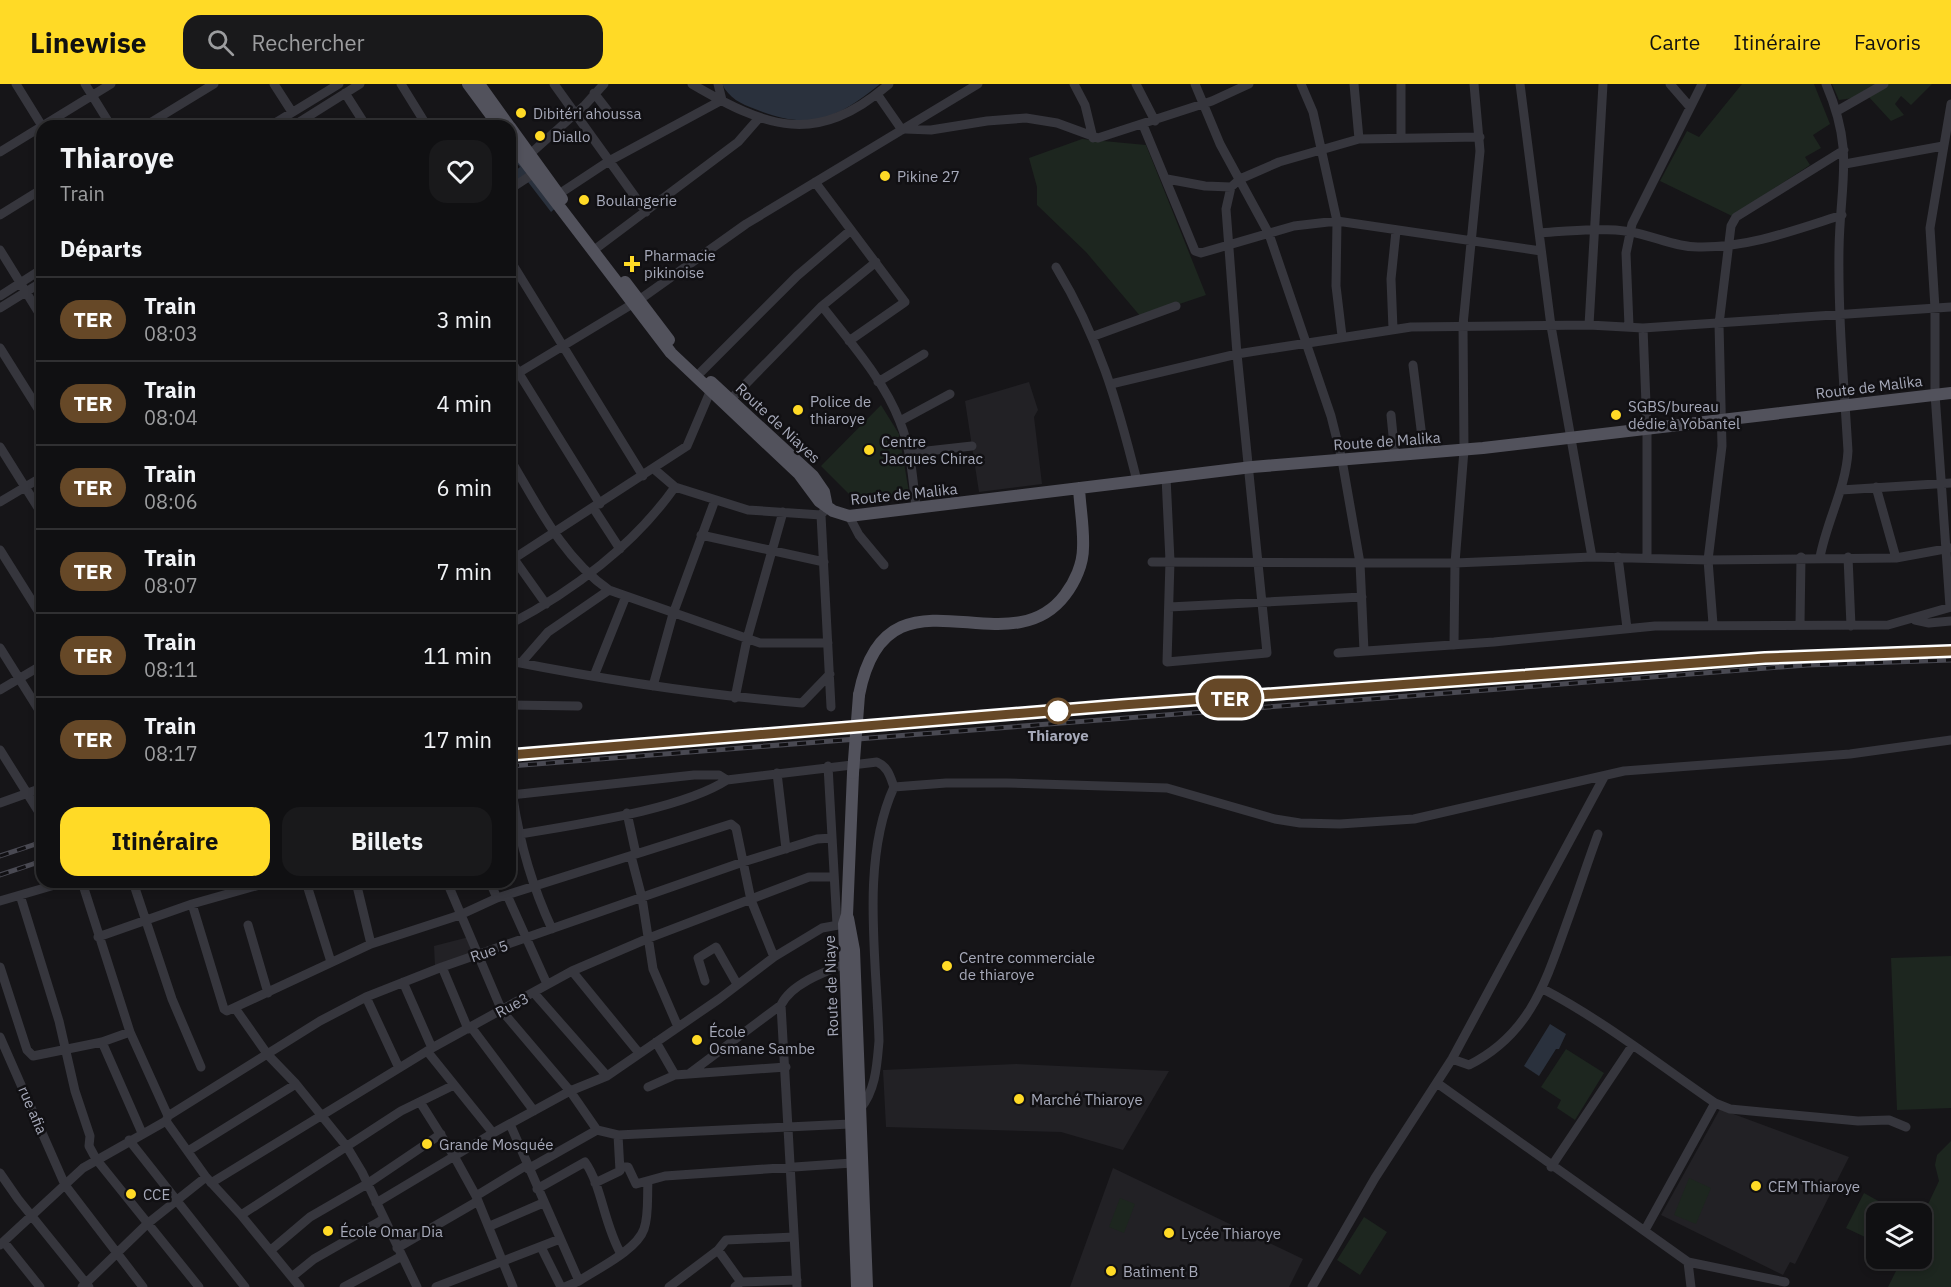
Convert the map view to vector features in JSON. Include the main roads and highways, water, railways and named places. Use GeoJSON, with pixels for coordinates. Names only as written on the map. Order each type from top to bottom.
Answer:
{"type":"FeatureCollection","features":[{"type":"Feature","properties":{"kind":"main road"},"geometry":{"type":"LineString","coordinates":[[468,84],[495,120]]}},
{"type":"Feature","properties":{"kind":"main road","name":"Route de Niayes"},"geometry":{"type":"LineString","coordinates":[[479,84],[505,120]]}},
{"type":"Feature","properties":{"kind":"main road","name":"Route de Niayes"},"geometry":{"type":"LineString","coordinates":[[516,135],[598,247],[666,348],[710,392],[762,434]]}},
{"type":"Feature","properties":{"kind":"main road","name":"Route de Niayes"},"geometry":{"type":"LineString","coordinates":[[516,150],[635,302],[700,372],[730,399],[799,474],[824,511]]}},
{"type":"Feature","properties":{"kind":"main road","name":"Route de Malika"},"geometry":{"type":"LineString","coordinates":[[824,511],[849,516],[1250,467],[1464,450],[1951,393]]}},
{"type":"Feature","properties":{"kind":"main road"},"geometry":{"type":"LineString","coordinates":[[842,921],[859,695],[863,675],[873,653],[892,634],[912,623],[939,619],[990,624],[1017,623],[1042,615],[1055,606],[1071,587],[1083,549],[1079,488]]}},
{"type":"Feature","properties":{"kind":"main road","name":"Route de Niaye"},"geometry":{"type":"LineString","coordinates":[[857,1287],[856,1164],[860,1109],[854,950],[851,924],[842,921],[850,1124],[856,1164],[867,1287]]}},
{"type":"Feature","properties":{"kind":"water"},"geometry":{"type":"Polygon","coordinates":[[[722,84],[880,84],[835,114],[807,120],[774,116],[740,103],[722,84]]]}},
{"type":"Feature","properties":{"kind":"water"},"geometry":{"type":"Polygon","coordinates":[[[516,134],[566,199],[551,212],[528,182],[516,189],[516,170],[520,167],[516,162],[516,134]]]}},
{"type":"Feature","properties":{"kind":"water"},"geometry":{"type":"Polygon","coordinates":[[[1550,1024],[1566,1034],[1559,1049],[1556,1049],[1539,1076],[1524,1066],[1550,1024]]]}},
{"type":"Feature","properties":{"kind":"railway"},"geometry":{"type":"LineString","coordinates":[[516,755],[1122,705],[1812,654],[1951,651]]}},
{"type":"Feature","properties":{"kind":"railway"},"geometry":{"type":"LineString","coordinates":[[516,766],[1807,665],[1951,660]]}},
{"type":"Feature","properties":{"kind":"railway"},"geometry":{"type":"LineString","coordinates":[[0,856],[36,844]]}},
{"type":"Feature","properties":{"kind":"railway"},"geometry":{"type":"LineString","coordinates":[[0,875],[36,863]]}},
{"type":"Feature","properties":{"kind":"train","name":"TER"},"geometry":{"type":"LineString","coordinates":[[516,755],[1122,705],[1812,654],[1951,651]]}},
{"type":"Feature","properties":{"kind":"place","name":"Dibitéri ahoussa"},"geometry":{"type":"Point","coordinates":[521,113]}},
{"type":"Feature","properties":{"kind":"place","name":"Diallo"},"geometry":{"type":"Point","coordinates":[540,136]}},
{"type":"Feature","properties":{"kind":"place","name":"Pikine 27"},"geometry":{"type":"Point","coordinates":[885,176]}},
{"type":"Feature","properties":{"kind":"place","name":"Boulangerie"},"geometry":{"type":"Point","coordinates":[584,200]}},
{"type":"Feature","properties":{"kind":"place","name":"Pharmacie pikinoise"},"geometry":{"type":"Point","coordinates":[632,264]}},
{"type":"Feature","properties":{"kind":"place","name":"Police de thiaroye"},"geometry":{"type":"Point","coordinates":[798,410]}},
{"type":"Feature","properties":{"kind":"place","name":"SGBS/bureau dédie à Yobantel"},"geometry":{"type":"Point","coordinates":[1616,415]}},
{"type":"Feature","properties":{"kind":"place","name":"Centre Jacques Chirac"},"geometry":{"type":"Point","coordinates":[869,450]}},
{"type":"Feature","properties":{"kind":"place","name":"Thiaroye"},"geometry":{"type":"Point","coordinates":[1058,711]}},
{"type":"Feature","properties":{"kind":"place","name":"Centre commerciale de thiaroye"},"geometry":{"type":"Point","coordinates":[947,966]}},
{"type":"Feature","properties":{"kind":"place","name":"École Osmane Sambe"},"geometry":{"type":"Point","coordinates":[697,1040]}},
{"type":"Feature","properties":{"kind":"place","name":"Marché Thiaroye"},"geometry":{"type":"Point","coordinates":[1019,1099]}},
{"type":"Feature","properties":{"kind":"place","name":"Grande Mosquée"},"geometry":{"type":"Point","coordinates":[427,1144]}},
{"type":"Feature","properties":{"kind":"place","name":"CEM Thiaroye"},"geometry":{"type":"Point","coordinates":[1756,1186]}},
{"type":"Feature","properties":{"kind":"place","name":"CCE"},"geometry":{"type":"Point","coordinates":[131,1194]}},
{"type":"Feature","properties":{"kind":"place","name":"École Omar Dia"},"geometry":{"type":"Point","coordinates":[328,1231]}},
{"type":"Feature","properties":{"kind":"place","name":"Lycée Thiaroye"},"geometry":{"type":"Point","coordinates":[1169,1233]}},
{"type":"Feature","properties":{"kind":"place","name":"Batiment B"},"geometry":{"type":"Point","coordinates":[1111,1271]}}]}
